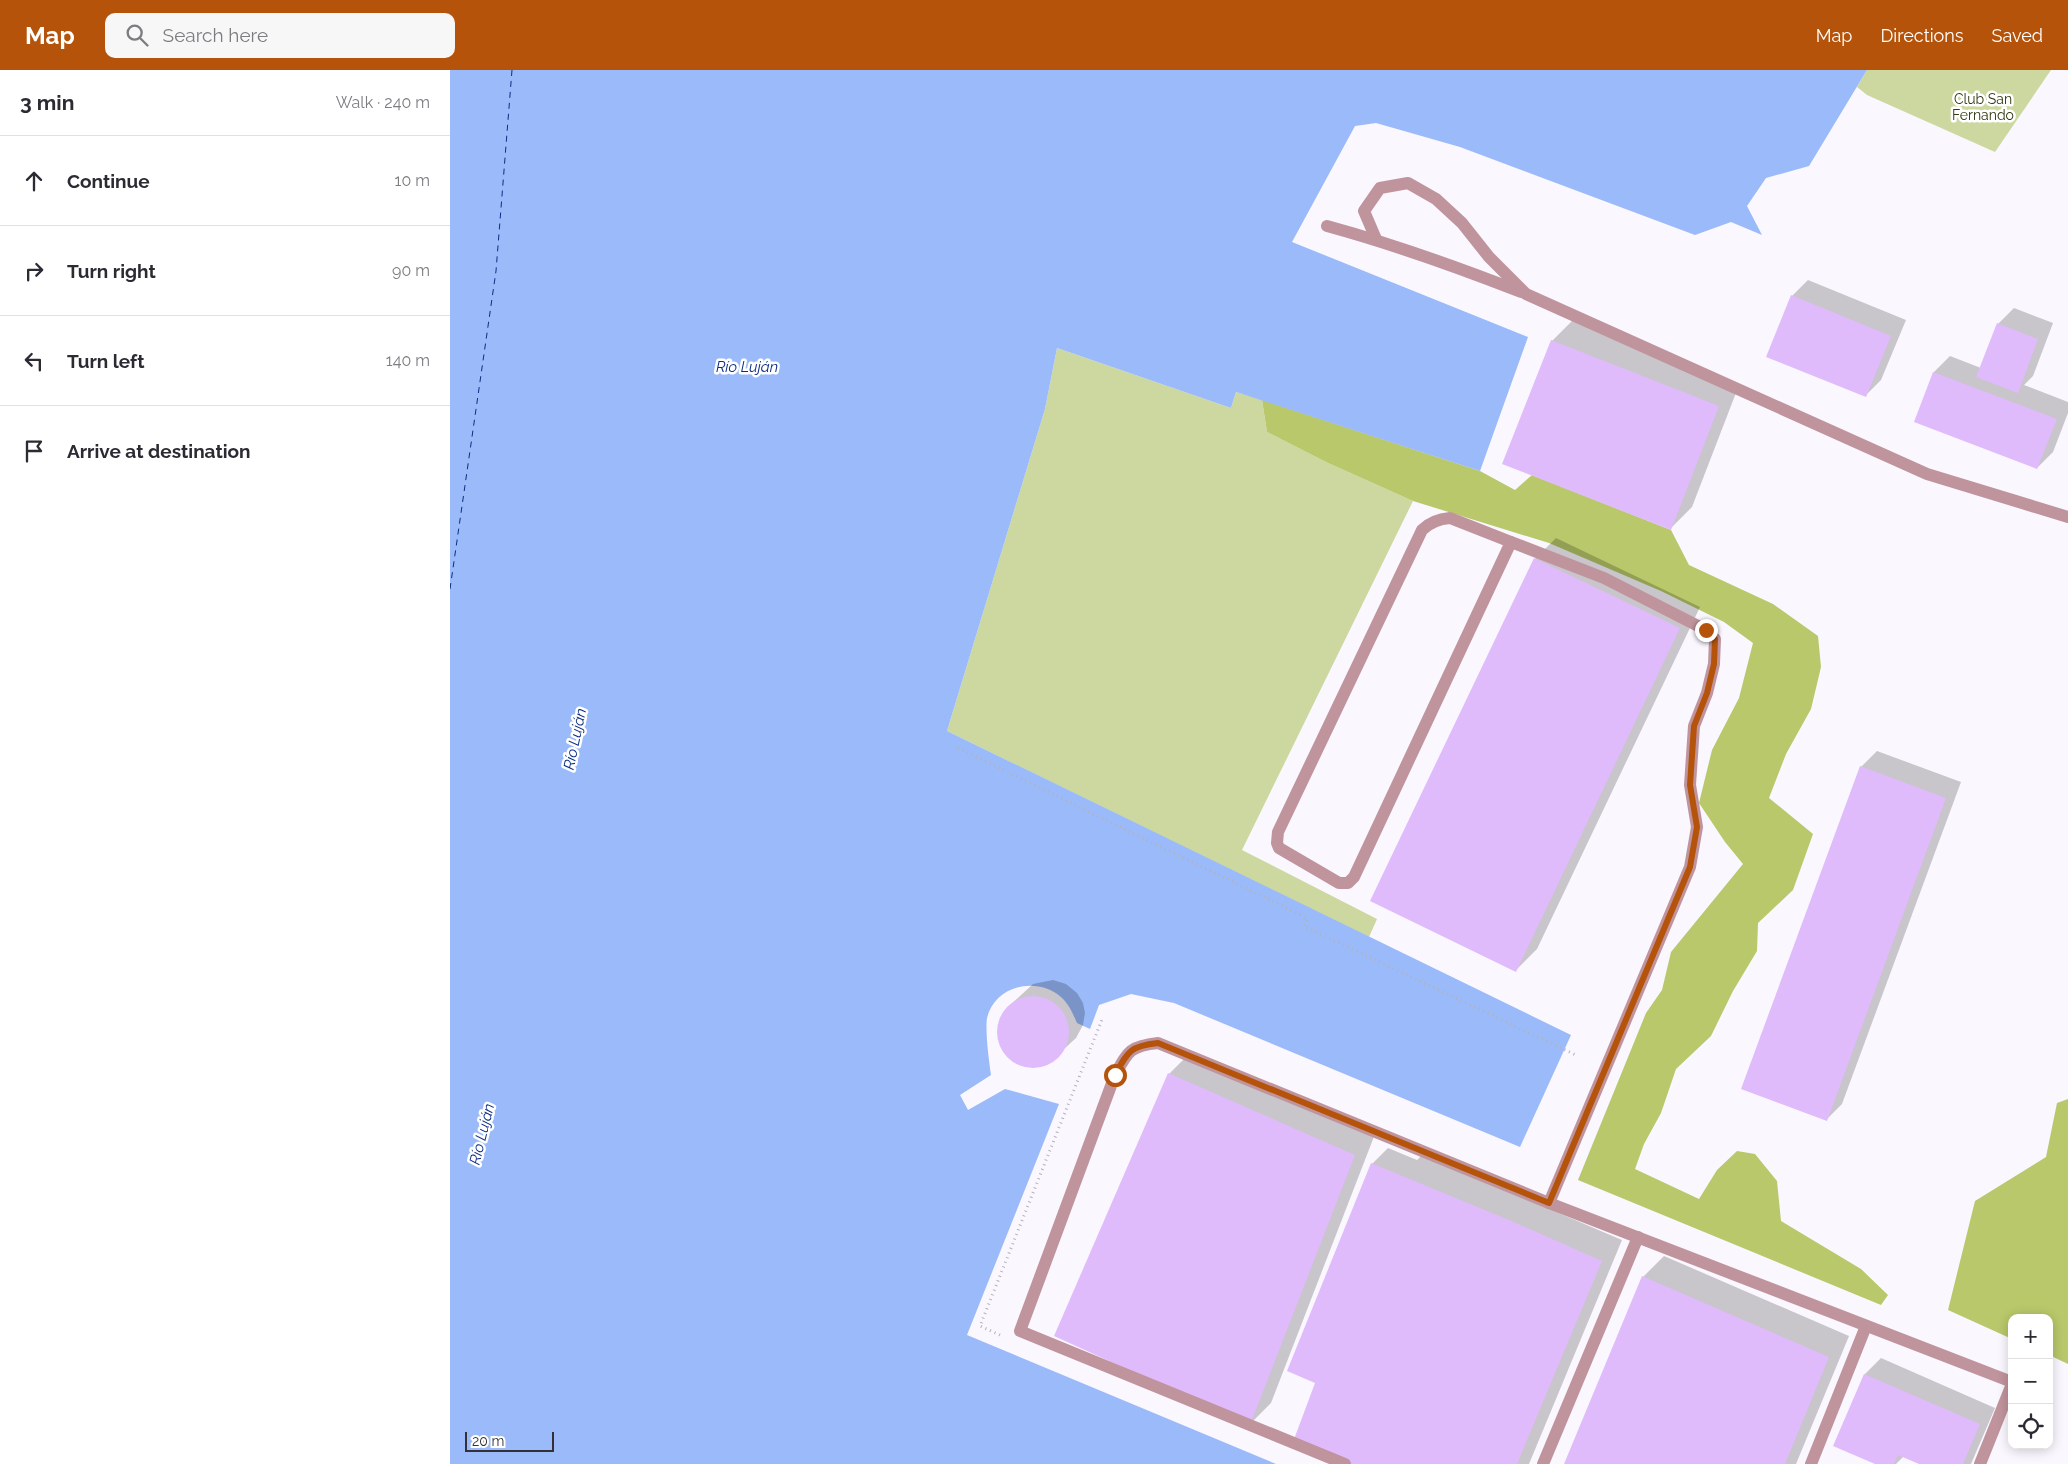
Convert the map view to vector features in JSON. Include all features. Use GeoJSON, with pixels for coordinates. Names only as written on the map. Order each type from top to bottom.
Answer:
{"type":"FeatureCollection","features":[{"type":"Feature","properties":{"kind":"street"},"geometry":{"type":"LineString","coordinates":[[1376,239],[1364,211],[1380,188],[1408,183],[1436,198],[1462,223],[1490,257],[1526,294]]}},
{"type":"Feature","properties":{"kind":"street"},"geometry":{"type":"LineString","coordinates":[[1327,226],[1376,239],[1447,263],[1526,294],[1927,474],[2068,517]]}},
{"type":"Feature","properties":{"kind":"street"},"geometry":{"type":"LineString","coordinates":[[1511,542],[1352,881],[1344,884],[1339,883],[1280,848],[1277,843],[1278,832],[1422,530],[1428,524],[1440,519],[1450,518],[1604,578],[1706,630],[1715,639],[1714,664],[1707,693],[1694,726],[1690,785],[1697,827],[1690,867],[1549,1203]]}},
{"type":"Feature","properties":{"kind":"street"},"geometry":{"type":"LineString","coordinates":[[1345,1464],[1020,1331],[1115,1075],[1126,1055],[1139,1045],[1158,1043],[1549,1203],[2008,1381]]}},
{"type":"Feature","properties":{"kind":"street"},"geometry":{"type":"LineString","coordinates":[[1543,1464],[1638,1237]]}},
{"type":"Feature","properties":{"kind":"street"},"geometry":{"type":"LineString","coordinates":[[1811,1464],[1866,1326]]}},
{"type":"Feature","properties":{"kind":"street"},"geometry":{"type":"LineString","coordinates":[[1980,1464],[2008,1393]]}},
{"type":"Feature","properties":{"kind":"path"},"geometry":{"type":"LineString","coordinates":[[958,748],[1307,918],[1304,926],[1578,1056]]}},
{"type":"Feature","properties":{"kind":"path"},"geometry":{"type":"LineString","coordinates":[[1007,1338],[980,1326],[1103,1017]]}},
{"type":"Feature","properties":{"kind":"green space","name":"Club San Fernando"},"geometry":{"type":"Polygon","coordinates":[[[1867,70],[2051,70],[1995,152],[1867,95],[1857,87],[1867,70]]]}},
{"type":"Feature","properties":{"kind":"green space"},"geometry":{"type":"Polygon","coordinates":[[[1057,348],[1231,408],[1236,392],[1262,400],[1267,432],[1328,463],[1413,501],[1242,850],[1377,919],[1369,937],[947,731],[1045,409],[1057,348]]]}},
{"type":"Feature","properties":{"kind":"green space"},"geometry":{"type":"Polygon","coordinates":[[[1262,400],[1480,471],[1515,490],[1532,475],[1671,530],[1689,565],[1773,604],[1818,636],[1821,667],[1811,709],[1786,754],[1769,798],[1813,834],[1793,890],[1758,923],[1757,951],[1733,991],[1711,1036],[1676,1069],[1661,1113],[1644,1144],[1635,1169],[1699,1199],[1717,1170],[1737,1151],[1755,1154],[1777,1181],[1781,1221],[1861,1269],[1888,1295],[1881,1305],[1578,1180],[1646,1013],[1662,990],[1671,952],[1743,864],[1725,842],[1699,803],[1712,750],[1739,698],[1753,643],[1724,622],[1661,591],[1549,543],[1413,501],[1328,463],[1267,432],[1262,400]]]}},
{"type":"Feature","properties":{"kind":"green space"},"geometry":{"type":"Polygon","coordinates":[[[2068,1099],[2068,1364],[2053,1357],[2053,1314],[2008,1314],[2008,1337],[1948,1310],[1975,1201],[2046,1157],[2057,1103],[2068,1099]]]}},
{"type":"Feature","properties":{"kind":"water","name":"Río Luján"},"geometry":{"type":"Polygon","coordinates":[[[450,70],[1867,70],[1809,166],[1766,178],[1747,206],[1762,235],[1731,222],[1695,235],[1460,147],[1376,123],[1355,126],[1292,242],[1528,337],[1480,471],[1236,392],[1231,408],[1057,348],[1045,409],[947,731],[1571,1035],[1520,1147],[1174,1003],[1131,994],[1099,1005],[1090,1029],[1077,1023],[1069,1006],[1061,997],[1040,987],[1018,987],[1008,991],[991,1007],[987,1024],[991,1075],[960,1095],[968,1110],[1005,1089],[1059,1104],[967,1335],[1276,1464],[450,1464],[450,70]]]}},
{"type":"Feature","properties":{"kind":"building"},"geometry":{"type":"Polygon","coordinates":[[[1791,295],[1891,336],[1866,397],[1766,357],[1791,295]]]}},
{"type":"Feature","properties":{"kind":"building"},"geometry":{"type":"Polygon","coordinates":[[[1997,323],[2038,339],[2018,393],[1976,377],[1997,323]]]}},
{"type":"Feature","properties":{"kind":"building"},"geometry":{"type":"Polygon","coordinates":[[[1551,340],[1719,406],[1671,530],[1502,464],[1551,340]]]}},
{"type":"Feature","properties":{"kind":"building"},"geometry":{"type":"Polygon","coordinates":[[[1933,372],[2057,419],[2037,469],[1914,422],[1933,372]]]}},
{"type":"Feature","properties":{"kind":"building"},"geometry":{"type":"Polygon","coordinates":[[[1534,558],[1680,628],[1516,972],[1370,901],[1534,558]]]}},
{"type":"Feature","properties":{"kind":"building"},"geometry":{"type":"Polygon","coordinates":[[[1860,766],[1946,798],[1827,1121],[1741,1089],[1860,766]]]}},
{"type":"Feature","properties":{"kind":"building"},"geometry":{"type":"Polygon","coordinates":[[[1033,996],[1053,1002],[1063,1012],[1069,1032],[1063,1052],[1053,1062],[1033,1068],[1013,1062],[1003,1052],[997,1032],[1003,1012],[1013,1002],[1033,996]]]}},
{"type":"Feature","properties":{"kind":"building"},"geometry":{"type":"Polygon","coordinates":[[[1168,1073],[1355,1155],[1250,1425],[1054,1336],[1168,1073]]]}},
{"type":"Feature","properties":{"kind":"building"},"geometry":{"type":"Polygon","coordinates":[[[1371,1163],[1602,1261],[1517,1464],[1348,1464],[1293,1442],[1315,1383],[1287,1371],[1371,1163]]]}},
{"type":"Feature","properties":{"kind":"building"},"geometry":{"type":"Polygon","coordinates":[[[1642,1276],[1829,1357],[1785,1464],[1564,1464],[1642,1276]]]}},
{"type":"Feature","properties":{"kind":"building"},"geometry":{"type":"Polygon","coordinates":[[[1864,1374],[1980,1424],[1963,1464],[1919,1464],[1898,1455],[1894,1464],[1875,1464],[1833,1446],[1864,1374]]]}},
{"type":"Feature","properties":{"kind":"ferry route"},"geometry":{"type":"LineString","coordinates":[[450,589],[496,271],[512,70]]}},
{"type":"Feature","properties":{"kind":"route"},"geometry":{"type":"LineString","coordinates":[[1115,1075],[1126,1055],[1139,1045],[1158,1043],[1549,1203],[1690,867],[1697,827],[1690,785],[1694,726],[1707,693],[1714,664],[1715,639],[1706,630]]}}]}
